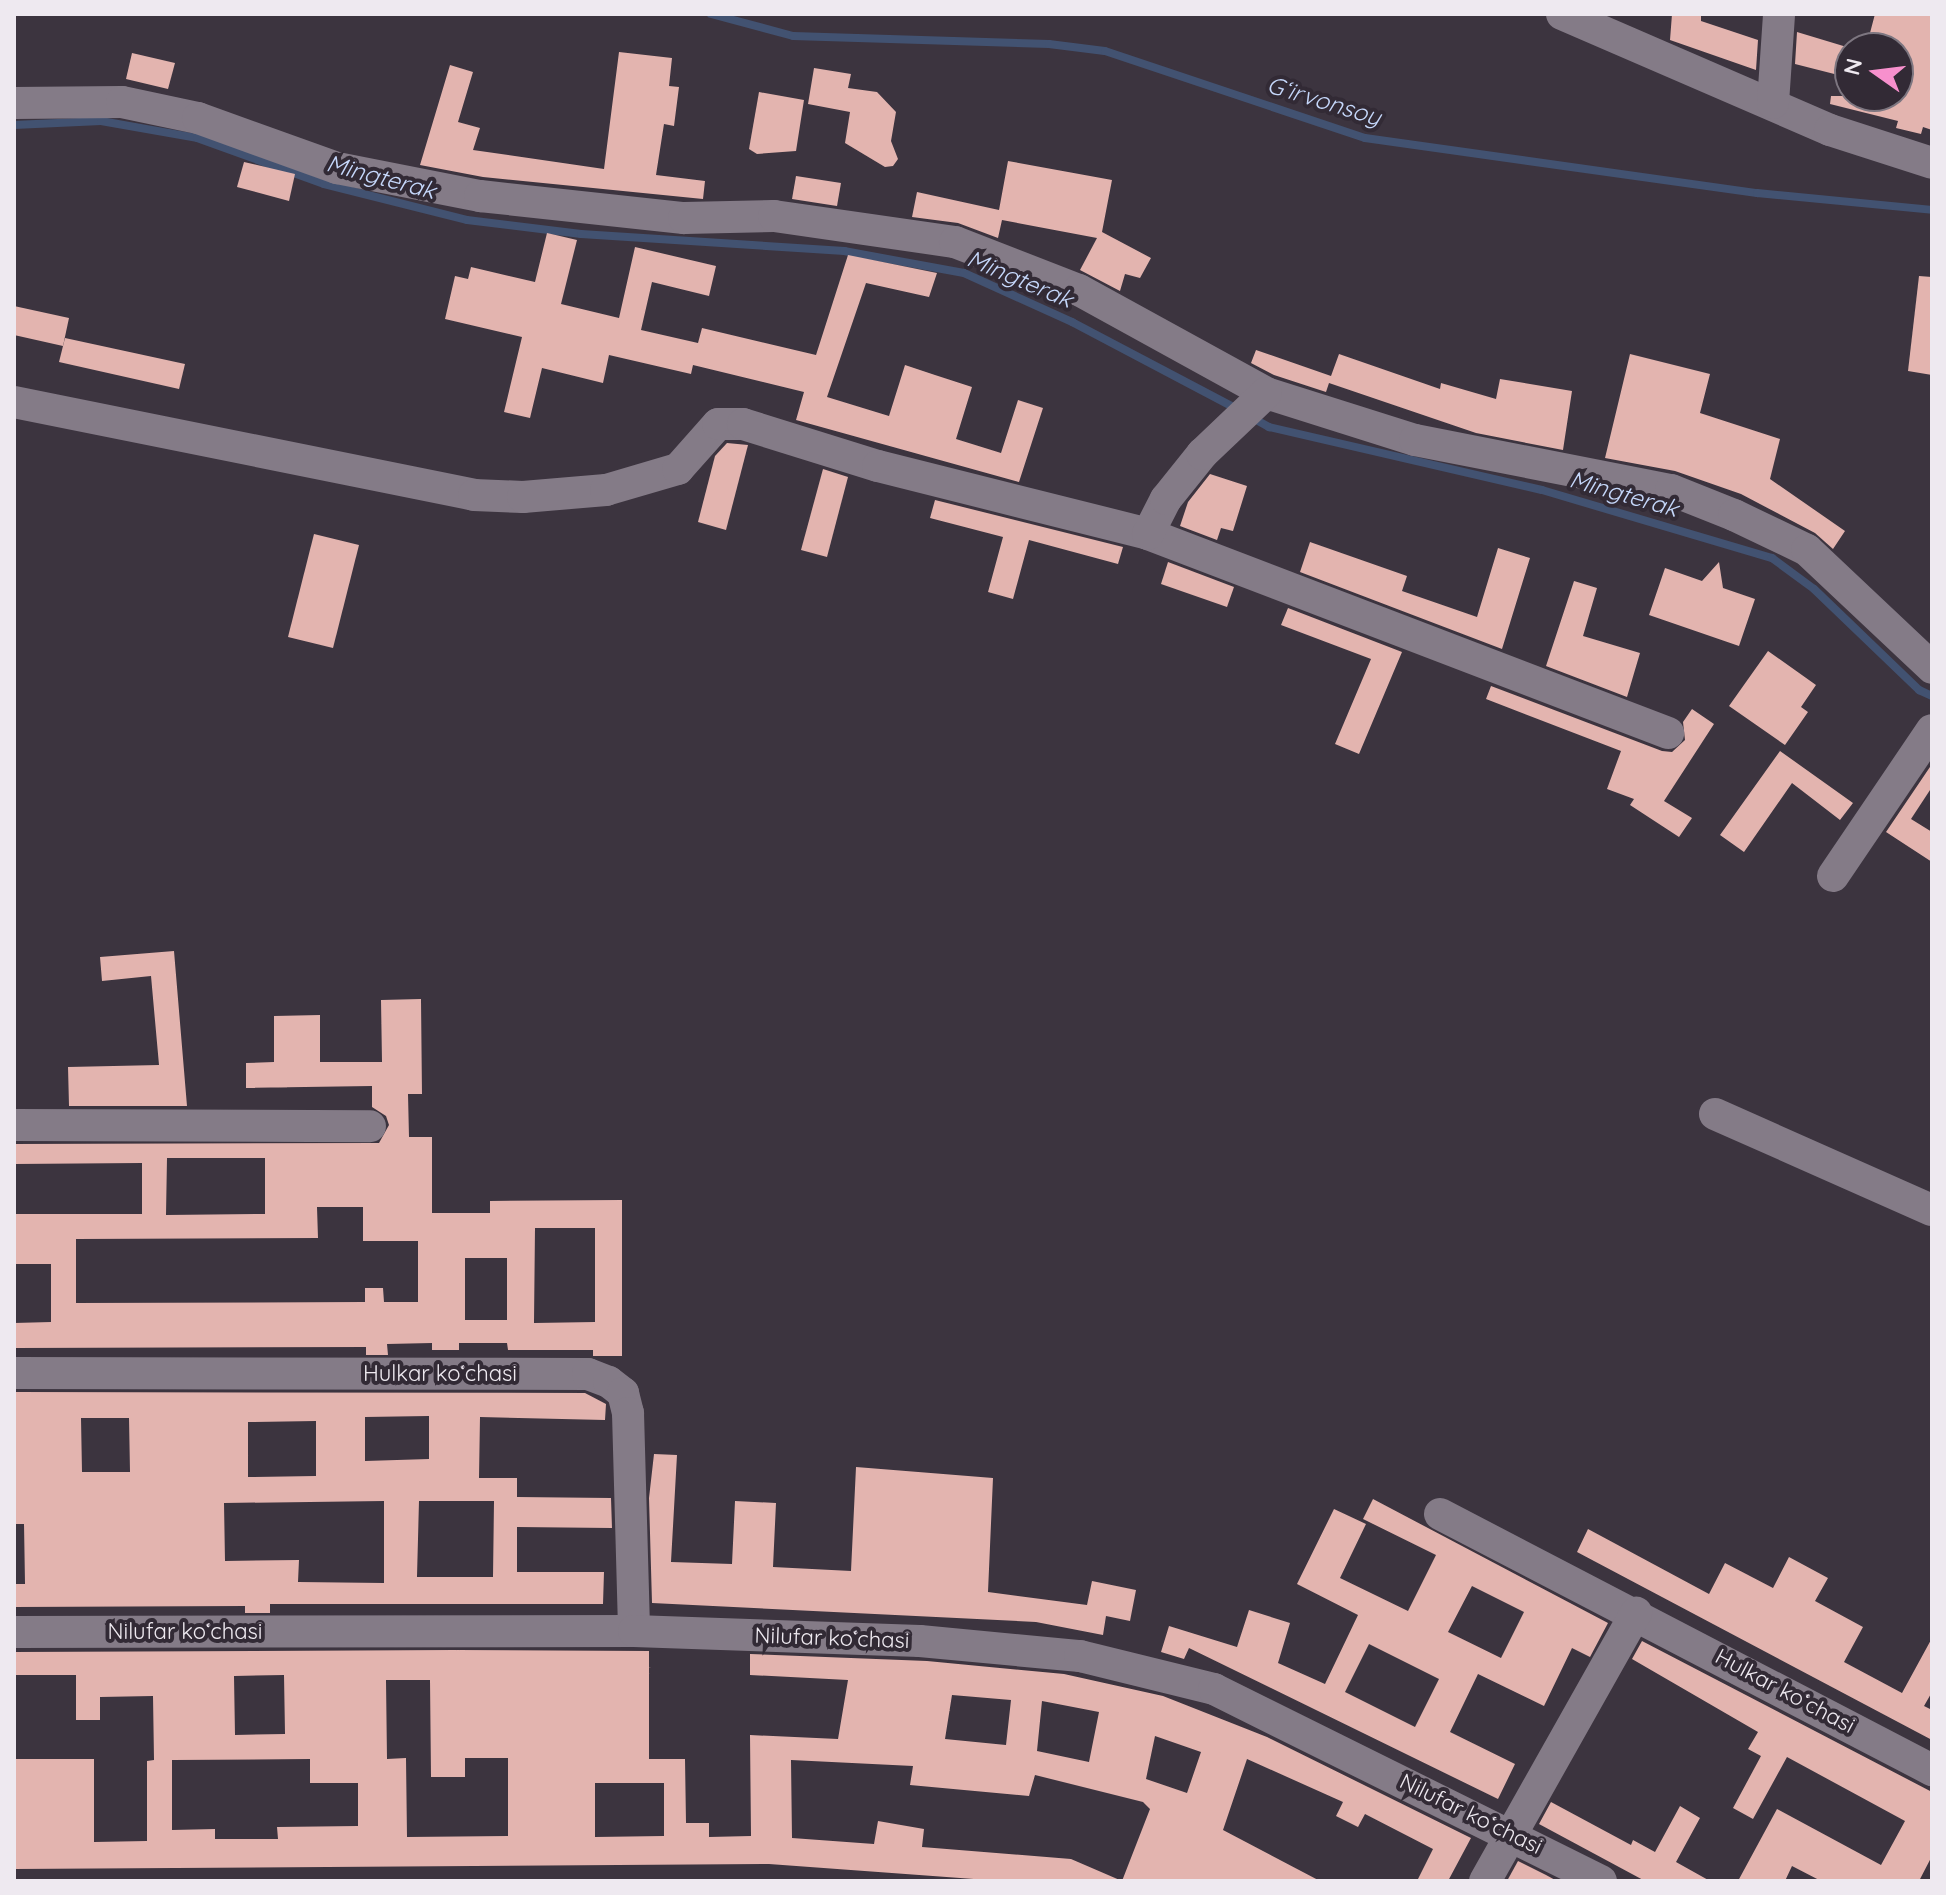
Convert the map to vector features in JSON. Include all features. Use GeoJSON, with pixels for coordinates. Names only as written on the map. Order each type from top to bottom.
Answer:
{"type":"FeatureCollection","features":[{"type":"Feature","properties":{"kind":"street"},"geometry":{"type":"LineString","coordinates":[[1773,103],[1779,14]]}},
{"type":"Feature","properties":{"kind":"street"},"geometry":{"type":"LineString","coordinates":[[1570,16],[1830,130],[1932,163]]}},
{"type":"Feature","properties":{"kind":"street"},"geometry":{"type":"LineString","coordinates":[[14,103],[122,102],[198,118],[337,168],[480,196],[684,218],[774,216],[955,242],[1079,290],[1260,401],[1415,440],[1671,490],[1734,515],[1807,550],[1932,668]]}},
{"type":"Feature","properties":{"kind":"street"},"geometry":{"type":"LineString","coordinates":[[1148,534],[1166,499],[1202,454],[1224,438],[1260,401]]}},
{"type":"Feature","properties":{"kind":"street"},"geometry":{"type":"LineString","coordinates":[[14,402],[461,492],[523,497],[606,490],[678,469],[718,424],[743,424],[864,462],[1148,534],[1668,733]]}},
{"type":"Feature","properties":{"kind":"street"},"geometry":{"type":"LineString","coordinates":[[1833,876],[1932,730]]}},
{"type":"Feature","properties":{"kind":"street"},"geometry":{"type":"LineString","coordinates":[[1715,1114],[1932,1210]]}},
{"type":"Feature","properties":{"kind":"street"},"geometry":{"type":"LineString","coordinates":[[14,1125],[370,1126]]}},
{"type":"Feature","properties":{"kind":"street","name":"Hulkar koʻchasi"},"geometry":{"type":"LineString","coordinates":[[14,1373],[588,1374],[609,1382],[623,1393],[628,1413],[634,1631]]}},
{"type":"Feature","properties":{"kind":"street","name":"Hulkar koʻchasi"},"geometry":{"type":"LineString","coordinates":[[1440,1514],[1636,1613],[1932,1770]]}},
{"type":"Feature","properties":{"kind":"street"},"geometry":{"type":"LineString","coordinates":[[1485,1881],[1636,1613]]}},
{"type":"Feature","properties":{"kind":"street","name":"Nilufar koʻchasi"},"geometry":{"type":"LineString","coordinates":[[14,1632],[634,1631],[920,1641],[1080,1656],[1214,1689],[1510,1832],[1601,1881]]}},
{"type":"Feature","properties":{"kind":"building"},"geometry":{"type":"Polygon","coordinates":[[[1672,14],[1701,14],[1701,21],[1758,40],[1756,70],[1670,40],[1672,14]]]}},
{"type":"Feature","properties":{"kind":"building"},"geometry":{"type":"Polygon","coordinates":[[[1875,14],[1932,14],[1932,130],[1923,127],[1921,134],[1896,128],[1898,121],[1862,112],[1914,112],[1914,32],[1870,32],[1875,14]]]}},
{"type":"Feature","properties":{"kind":"building"},"geometry":{"type":"Polygon","coordinates":[[[1797,32],[1834,43],[1834,74],[1795,64],[1797,32]]]}},
{"type":"Feature","properties":{"kind":"building"},"geometry":{"type":"Polygon","coordinates":[[[619,52],[672,58],[669,86],[679,87],[674,126],[664,124],[656,175],[705,181],[703,199],[483,177],[420,165],[450,65],[473,72],[458,122],[480,128],[473,150],[604,169],[619,52]]]}},
{"type":"Feature","properties":{"kind":"building"},"geometry":{"type":"Polygon","coordinates":[[[132,53],[175,63],[168,89],[126,79],[132,53]]]}},
{"type":"Feature","properties":{"kind":"building"},"geometry":{"type":"Polygon","coordinates":[[[814,68],[851,74],[848,88],[877,92],[896,112],[891,141],[898,159],[893,166],[885,167],[845,143],[850,112],[808,104],[814,68]]]}},
{"type":"Feature","properties":{"kind":"building"},"geometry":{"type":"Polygon","coordinates":[[[759,92],[804,100],[796,151],[757,154],[749,149],[759,92]]]}},
{"type":"Feature","properties":{"kind":"building"},"geometry":{"type":"Polygon","coordinates":[[[1008,161],[1112,180],[1102,232],[1151,258],[1140,278],[1125,274],[1120,291],[1080,270],[1097,238],[1002,220],[998,238],[958,223],[912,217],[917,192],[999,210],[1008,161]]]}},
{"type":"Feature","properties":{"kind":"building"},"geometry":{"type":"Polygon","coordinates":[[[244,162],[295,174],[289,201],[237,187],[244,162]]]}},
{"type":"Feature","properties":{"kind":"building"},"geometry":{"type":"Polygon","coordinates":[[[796,176],[841,183],[837,206],[792,199],[796,176]]]}},
{"type":"Feature","properties":{"kind":"building"},"geometry":{"type":"Polygon","coordinates":[[[547,233],[577,240],[561,304],[619,318],[635,247],[716,266],[709,296],[652,282],[641,330],[698,343],[702,328],[816,355],[848,255],[937,273],[929,297],[866,283],[827,397],[889,416],[905,365],[972,387],[956,439],[1001,453],[1018,400],[1043,408],[1019,482],[796,420],[804,392],[693,365],[691,374],[609,355],[603,383],[542,368],[530,418],[504,412],[522,337],[445,319],[455,276],[468,279],[471,267],[535,282],[547,233]]]}},
{"type":"Feature","properties":{"kind":"building"},"geometry":{"type":"Polygon","coordinates":[[[1919,276],[1932,277],[1932,375],[1908,371],[1919,276]]]}},
{"type":"Feature","properties":{"kind":"building"},"geometry":{"type":"Polygon","coordinates":[[[14,306],[69,318],[63,346],[14,335],[14,306]]]}},
{"type":"Feature","properties":{"kind":"building"},"geometry":{"type":"Polygon","coordinates":[[[65,338],[185,364],[179,389],[59,362],[65,338]]]}},
{"type":"Feature","properties":{"kind":"building"},"geometry":{"type":"Polygon","coordinates":[[[1256,350],[1331,376],[1339,354],[1440,389],[1441,383],[1496,399],[1500,379],[1572,391],[1563,450],[1476,433],[1329,383],[1326,392],[1274,375],[1251,363],[1256,350]]]}},
{"type":"Feature","properties":{"kind":"building"},"geometry":{"type":"Polygon","coordinates":[[[1630,354],[1710,374],[1700,413],[1780,439],[1770,479],[1845,531],[1833,549],[1815,533],[1741,494],[1675,471],[1605,458],[1630,354]]]}},
{"type":"Feature","properties":{"kind":"building"},"geometry":{"type":"Polygon","coordinates":[[[727,443],[748,445],[726,530],[698,522],[715,456],[727,443]]]}},
{"type":"Feature","properties":{"kind":"building"},"geometry":{"type":"Polygon","coordinates":[[[823,469],[848,477],[827,557],[801,550],[823,469]]]}},
{"type":"Feature","properties":{"kind":"building"},"geometry":{"type":"Polygon","coordinates":[[[1210,474],[1247,486],[1233,531],[1221,528],[1217,540],[1180,526],[1188,502],[1210,474]]]}},
{"type":"Feature","properties":{"kind":"building"},"geometry":{"type":"Polygon","coordinates":[[[935,500],[1123,547],[1118,564],[1029,540],[1013,599],[988,592],[1003,537],[930,518],[935,500]]]}},
{"type":"Feature","properties":{"kind":"building"},"geometry":{"type":"Polygon","coordinates":[[[314,534],[359,545],[333,648],[288,637],[314,534]]]}},
{"type":"Feature","properties":{"kind":"building"},"geometry":{"type":"Polygon","coordinates":[[[1310,542],[1407,576],[1402,591],[1477,617],[1498,548],[1530,558],[1502,649],[1300,572],[1310,542]]]}},
{"type":"Feature","properties":{"kind":"building"},"geometry":{"type":"Polygon","coordinates":[[[1168,562],[1234,587],[1227,607],[1161,584],[1168,562]]]}},
{"type":"Feature","properties":{"kind":"building"},"geometry":{"type":"Polygon","coordinates":[[[1719,562],[1723,588],[1755,599],[1739,646],[1649,615],[1665,568],[1702,581],[1719,562]]]}},
{"type":"Feature","properties":{"kind":"building"},"geometry":{"type":"Polygon","coordinates":[[[1574,581],[1597,588],[1583,636],[1640,653],[1627,697],[1546,666],[1574,581]]]}},
{"type":"Feature","properties":{"kind":"building"},"geometry":{"type":"Polygon","coordinates":[[[1288,608],[1402,652],[1359,754],[1335,744],[1371,659],[1281,625],[1288,608]]]}},
{"type":"Feature","properties":{"kind":"building"},"geometry":{"type":"Polygon","coordinates":[[[1768,651],[1816,685],[1801,707],[1808,712],[1785,745],[1729,706],[1768,651]]]}},
{"type":"Feature","properties":{"kind":"building"},"geometry":{"type":"Polygon","coordinates":[[[1491,686],[1662,751],[1672,752],[1685,740],[1683,722],[1692,709],[1714,724],[1664,801],[1692,818],[1679,837],[1630,805],[1634,799],[1607,789],[1621,751],[1486,699],[1491,686]]]}},
{"type":"Feature","properties":{"kind":"building"},"geometry":{"type":"Polygon","coordinates":[[[1780,751],[1853,803],[1840,820],[1792,783],[1744,852],[1720,835],[1780,751]]]}},
{"type":"Feature","properties":{"kind":"building"},"geometry":{"type":"Polygon","coordinates":[[[1932,764],[1932,787],[1911,819],[1932,832],[1932,862],[1886,832],[1932,764]]]}},
{"type":"Feature","properties":{"kind":"building"},"geometry":{"type":"Polygon","coordinates":[[[174,951],[187,1106],[69,1106],[68,1067],[159,1065],[151,976],[102,981],[100,957],[174,951]]]}},
{"type":"Feature","properties":{"kind":"building"},"geometry":{"type":"Polygon","coordinates":[[[421,999],[422,1094],[408,1094],[409,1137],[432,1137],[432,1213],[490,1213],[490,1201],[622,1200],[622,1356],[593,1356],[593,1350],[508,1350],[507,1343],[459,1343],[459,1350],[432,1350],[432,1343],[387,1344],[388,1355],[366,1355],[366,1347],[14,1348],[14,1323],[51,1322],[51,1264],[14,1264],[14,1214],[142,1214],[142,1163],[14,1164],[14,1144],[379,1143],[389,1125],[386,1116],[372,1107],[372,1086],[246,1088],[246,1063],[274,1062],[274,1016],[320,1015],[320,1062],[382,1062],[381,1000],[421,999]],[[167,1158],[166,1215],[265,1214],[265,1158],[167,1158]],[[317,1207],[318,1238],[76,1239],[76,1303],[365,1302],[365,1288],[383,1288],[384,1302],[418,1302],[418,1241],[363,1241],[363,1207],[317,1207]],[[535,1228],[534,1323],[595,1322],[595,1228],[535,1228]],[[465,1258],[465,1320],[507,1320],[507,1258],[465,1258]]]}},
{"type":"Feature","properties":{"kind":"building"},"geometry":{"type":"Polygon","coordinates":[[[14,1392],[585,1393],[606,1404],[605,1420],[480,1417],[479,1478],[517,1478],[517,1497],[611,1498],[612,1528],[517,1527],[517,1572],[604,1572],[603,1604],[270,1604],[270,1613],[245,1613],[245,1606],[14,1607],[14,1584],[25,1584],[24,1524],[14,1524],[14,1392]],[[429,1416],[365,1417],[365,1461],[429,1459],[429,1416]],[[81,1418],[82,1472],[130,1472],[129,1418],[81,1418]],[[316,1421],[248,1422],[248,1477],[316,1476],[316,1421]],[[384,1501],[224,1503],[225,1561],[299,1560],[298,1582],[384,1583],[384,1501]],[[419,1501],[417,1577],[493,1577],[494,1501],[419,1501]]]}},
{"type":"Feature","properties":{"kind":"building"},"geometry":{"type":"Polygon","coordinates":[[[654,1454],[677,1455],[671,1562],[732,1564],[735,1501],[776,1503],[773,1567],[851,1571],[856,1467],[993,1478],[988,1592],[1087,1605],[1092,1581],[1136,1590],[1130,1621],[1106,1616],[1103,1635],[1036,1622],[652,1603],[649,1498],[654,1454]]]}},
{"type":"Feature","properties":{"kind":"building"},"geometry":{"type":"Polygon","coordinates":[[[1373,1499],[1608,1623],[1590,1657],[1572,1648],[1544,1706],[1478,1674],[1450,1732],[1515,1764],[1498,1799],[1189,1648],[1184,1659],[1161,1652],[1169,1626],[1237,1647],[1249,1610],[1290,1623],[1278,1663],[1325,1684],[1358,1615],[1297,1584],[1334,1509],[1366,1524],[1340,1578],[1408,1611],[1436,1555],[1363,1519],[1373,1499]],[[1472,1586],[1448,1632],[1501,1658],[1524,1612],[1472,1586]],[[1369,1644],[1345,1692],[1415,1727],[1439,1679],[1369,1644]]]}},
{"type":"Feature","properties":{"kind":"building"},"geometry":{"type":"Polygon","coordinates":[[[1588,1529],[1709,1594],[1725,1563],[1773,1588],[1789,1557],[1828,1578],[1815,1601],[1863,1627],[1844,1662],[1902,1693],[1932,1638],[1932,1692],[1924,1706],[1932,1710],[1932,1740],[1577,1552],[1588,1529]]]}},
{"type":"Feature","properties":{"kind":"building"},"geometry":{"type":"Polygon","coordinates":[[[1642,1641],[1932,1792],[1932,1856],[1919,1881],[1821,1881],[1792,1866],[1785,1881],[1738,1881],[1777,1809],[1881,1865],[1905,1821],[1787,1757],[1753,1819],[1733,1808],[1761,1756],[1748,1749],[1758,1732],[1632,1659],[1642,1641]]]}},
{"type":"Feature","properties":{"kind":"building"},"geometry":{"type":"Polygon","coordinates":[[[649,1651],[649,1759],[685,1759],[686,1823],[709,1823],[709,1837],[751,1836],[750,1735],[838,1739],[848,1680],[750,1675],[750,1654],[927,1661],[1064,1674],[1163,1696],[1267,1737],[1471,1838],[1448,1881],[1417,1881],[1433,1849],[1365,1814],[1358,1827],[1336,1816],[1343,1802],[1247,1759],[1223,1830],[1320,1881],[1122,1881],[1001,1881],[769,1864],[14,1869],[14,1759],[94,1759],[94,1842],[147,1841],[147,1761],[154,1760],[153,1696],[100,1697],[100,1720],[76,1720],[76,1675],[14,1675],[14,1652],[649,1651]],[[284,1675],[234,1676],[235,1735],[285,1734],[284,1675]],[[386,1680],[387,1759],[406,1758],[407,1837],[508,1836],[508,1758],[465,1758],[465,1777],[431,1777],[430,1680],[386,1680]],[[952,1695],[945,1739],[1006,1745],[1011,1700],[952,1695]],[[1042,1701],[1037,1751],[1089,1762],[1099,1712],[1042,1701]],[[1155,1736],[1146,1779],[1187,1793],[1201,1752],[1155,1736]],[[310,1759],[172,1760],[172,1830],[215,1829],[215,1839],[278,1839],[277,1827],[358,1826],[358,1783],[310,1783],[310,1759]],[[791,1760],[792,1838],[874,1844],[878,1821],[924,1829],[922,1847],[1071,1859],[1122,1881],[1150,1809],[1143,1802],[1035,1775],[1029,1796],[910,1785],[913,1766],[791,1760]],[[595,1783],[595,1837],[664,1836],[664,1783],[595,1783]]]}},
{"type":"Feature","properties":{"kind":"building"},"geometry":{"type":"Polygon","coordinates":[[[1551,1802],[1631,1845],[1633,1840],[1655,1852],[1680,1806],[1700,1818],[1676,1862],[1710,1881],[1645,1881],[1539,1824],[1551,1802]]]}},
{"type":"Feature","properties":{"kind":"building"},"geometry":{"type":"Polygon","coordinates":[[[1518,1861],[1546,1875],[1557,1881],[1507,1881],[1518,1861]]]}},
{"type":"Feature","properties":{"kind":"waterway","name":"G‘irvonsoy"},"geometry":{"type":"LineString","coordinates":[[711,14],[793,36],[1049,44],[1105,51],[1365,138],[1757,193],[1932,210]]}},
{"type":"Feature","properties":{"kind":"waterway","name":"Mingterak"},"geometry":{"type":"LineString","coordinates":[[14,125],[101,121],[197,138],[324,184],[467,220],[581,234],[844,251],[964,273],[1072,322],[1239,410]]}},
{"type":"Feature","properties":{"kind":"waterway","name":"Mingterak"},"geometry":{"type":"LineString","coordinates":[[1251,417],[1269,427],[1542,490],[1772,558],[1814,589],[1919,690],[1932,696]]}}]}
